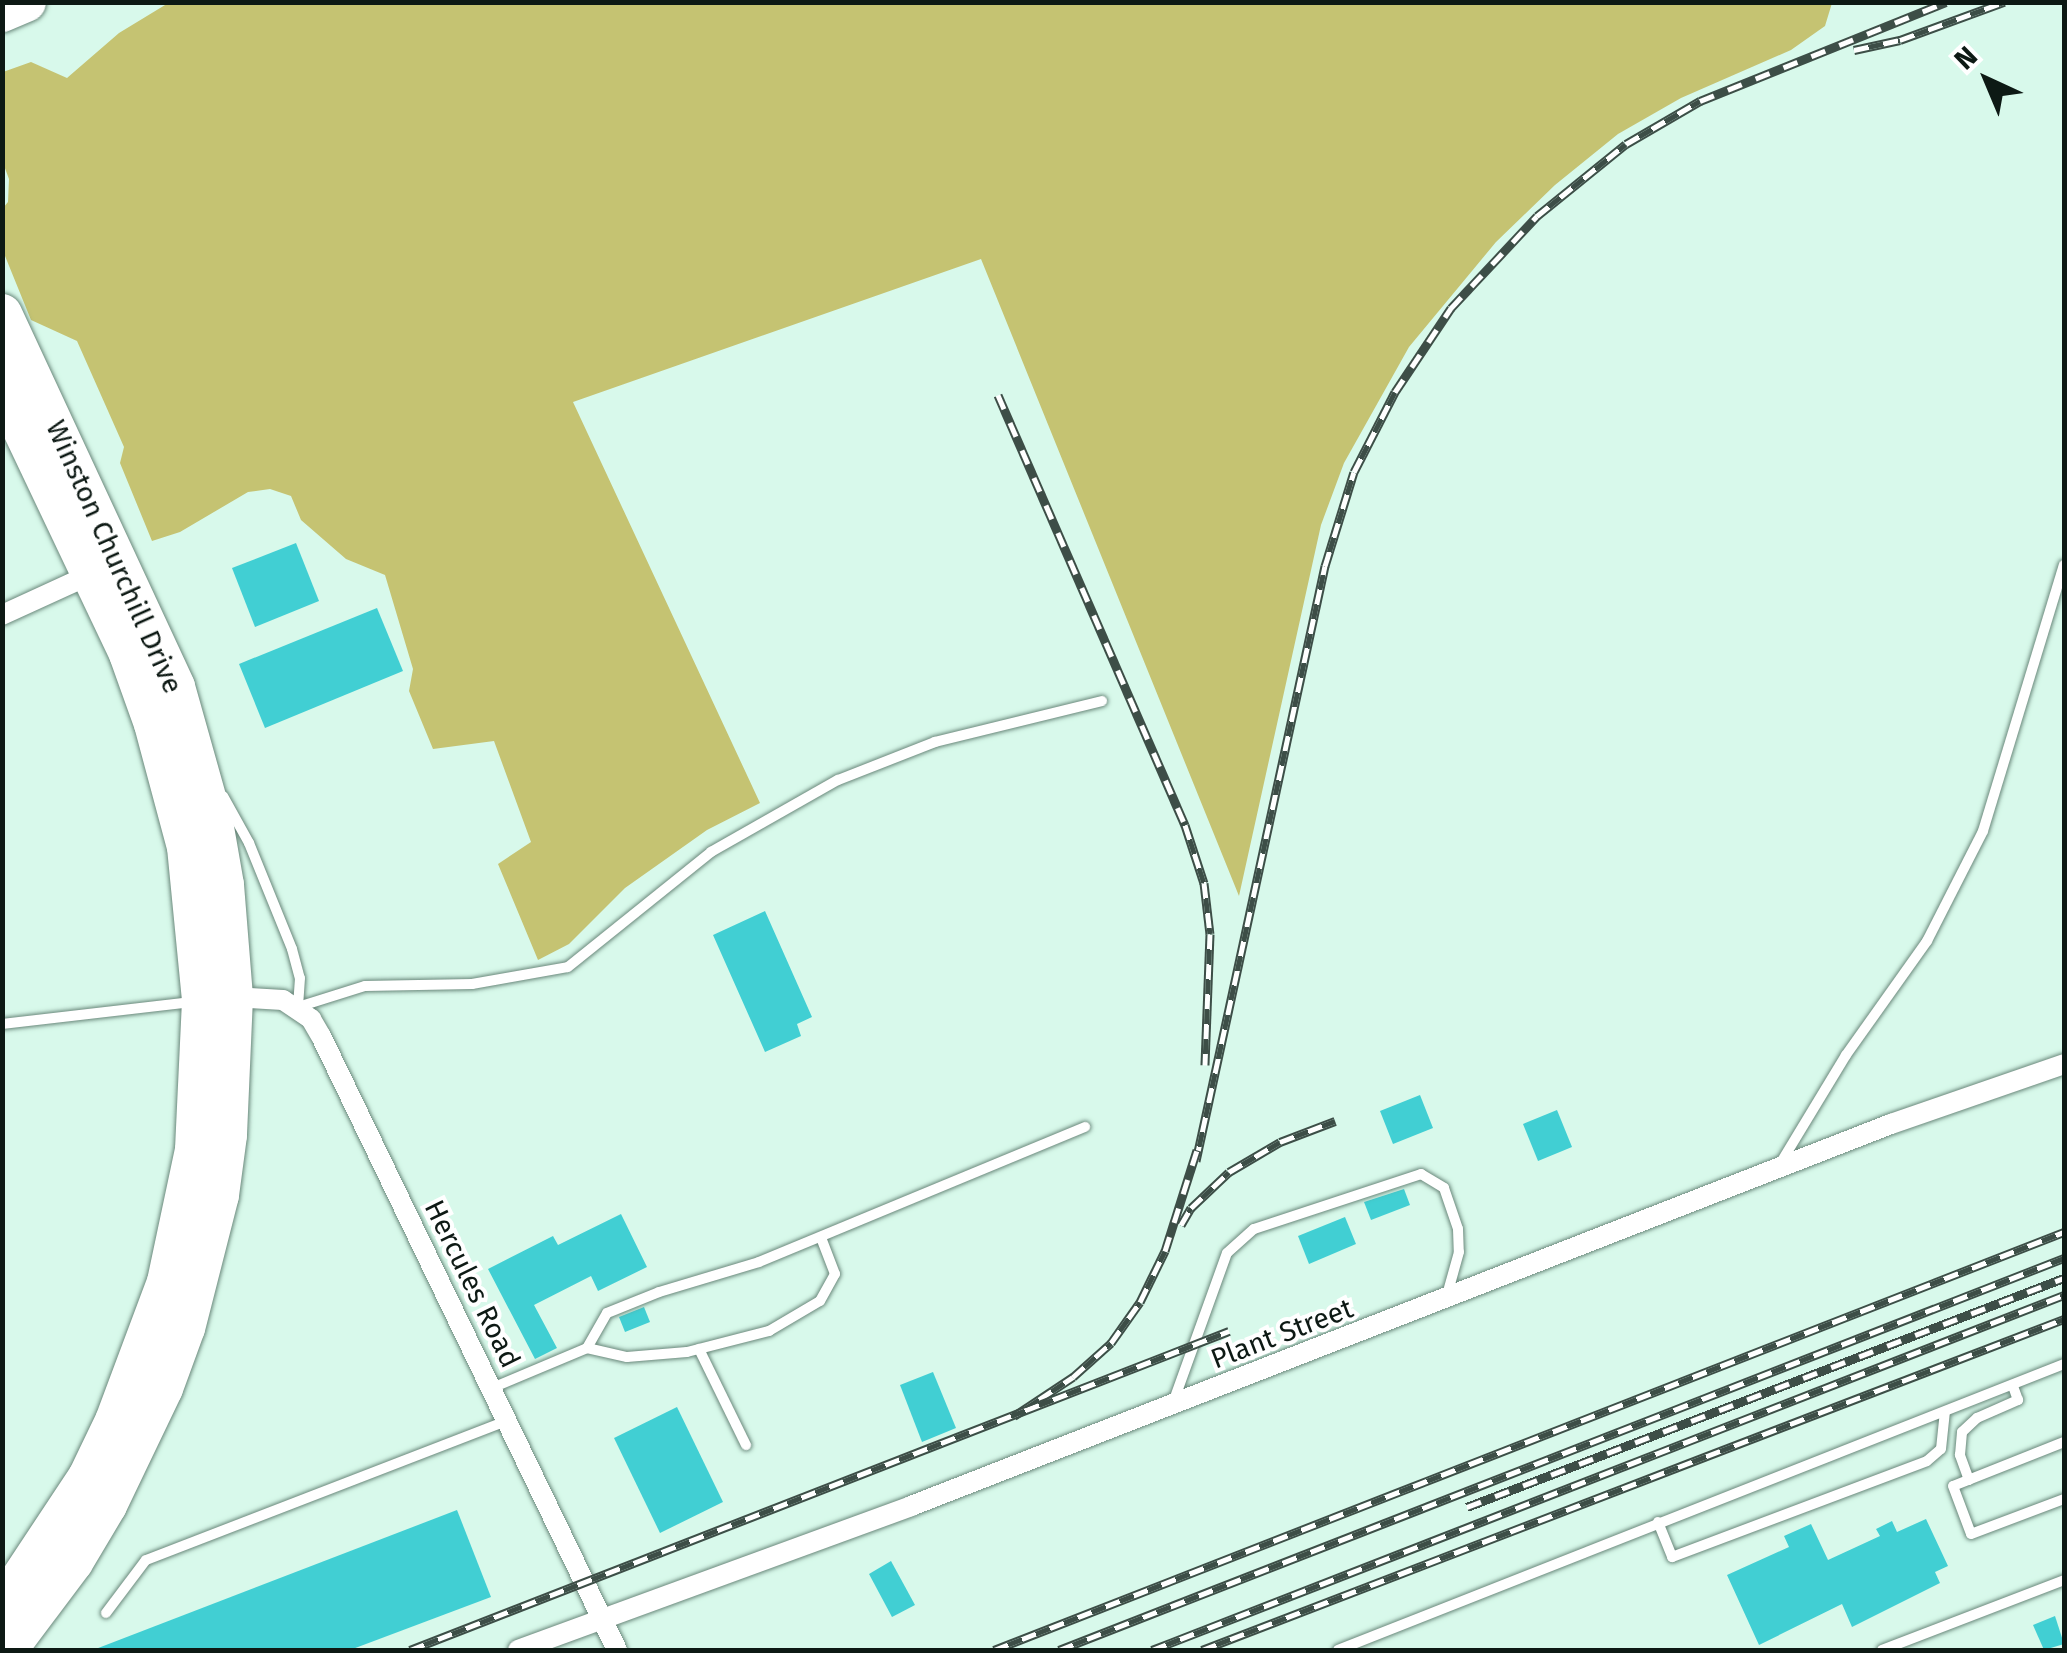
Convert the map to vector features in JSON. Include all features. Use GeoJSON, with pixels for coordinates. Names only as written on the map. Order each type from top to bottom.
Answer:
{"type":"FeatureCollection","features":[{"type":"Feature","properties":{"kind":"highway"},"geometry":{"type":"LineString","coordinates":[[2,12],[26,2]]}},
{"type":"Feature","properties":{"kind":"highway","name":"Winston Churchill Drive"},"geometry":{"type":"LineString","coordinates":[[2,314],[105,568],[128,654],[174,795],[217,999],[223,1165],[203,1268],[163,1388],[107,1505],[73,1562],[7,1650]]}},
{"type":"Feature","properties":{"kind":"highway","name":"Winston Churchill Drive"},"geometry":{"type":"LineString","coordinates":[[2,386],[169,672],[198,760],[224,885],[217,999],[195,1150],[180,1229],[153,1326],[88,1477],[37,1562],[2,1607]]}},
{"type":"Feature","properties":{"kind":"street"},"geometry":{"type":"LineString","coordinates":[[2,615],[105,568]]}},
{"type":"Feature","properties":{"kind":"street"},"geometry":{"type":"LineString","coordinates":[[217,999],[267,996],[298,1007]]}},
{"type":"Feature","properties":{"kind":"street","name":"Hercules Road"},"geometry":{"type":"LineString","coordinates":[[298,1007],[320,1036],[617,1650]]}},
{"type":"Feature","properties":{"kind":"street","name":"Plant Street"},"geometry":{"type":"LineString","coordinates":[[518,1650],[1172,1406],[1777,1169],[2064,1064]]}},
{"type":"Feature","properties":{"kind":"lane"},"geometry":{"type":"LineString","coordinates":[[1777,1169],[1846,1055],[1927,940],[1956,888],[1998,792],[2064,565]]}},
{"type":"Feature","properties":{"kind":"lane"},"geometry":{"type":"LineString","coordinates":[[198,760],[249,843],[280,919],[300,978],[298,1007],[365,986],[472,984],[568,966],[710,852],[838,780],[935,742],[1046,718],[1102,701]]}},
{"type":"Feature","properties":{"kind":"lane"},"geometry":{"type":"LineString","coordinates":[[2,1024],[217,999]]}},
{"type":"Feature","properties":{"kind":"lane"},"geometry":{"type":"LineString","coordinates":[[587,1348],[607,1313],[821,1238],[1085,1127]]}},
{"type":"Feature","properties":{"kind":"lane"},"geometry":{"type":"LineString","coordinates":[[1172,1406],[1226,1254],[1254,1228],[1421,1174],[1444,1188],[1458,1228],[1454,1280],[1444,1301]]}},
{"type":"Feature","properties":{"kind":"lane"},"geometry":{"type":"LineString","coordinates":[[492,1388],[587,1348],[627,1357],[699,1349],[769,1331],[820,1301],[836,1274],[821,1238]]}},
{"type":"Feature","properties":{"kind":"lane"},"geometry":{"type":"LineString","coordinates":[[699,1349],[746,1444]]}},
{"type":"Feature","properties":{"kind":"lane"},"geometry":{"type":"LineString","coordinates":[[1338,1650],[2064,1364]]}},
{"type":"Feature","properties":{"kind":"lane"},"geometry":{"type":"LineString","coordinates":[[1970,1480],[1960,1455],[1962,1432],[1977,1418],[2018,1400],[2013,1386]]}},
{"type":"Feature","properties":{"kind":"lane"},"geometry":{"type":"LineString","coordinates":[[1658,1522],[1672,1558],[1927,1461],[1941,1449],[1946,1412]]}},
{"type":"Feature","properties":{"kind":"lane"},"geometry":{"type":"LineString","coordinates":[[106,1613],[146,1560],[508,1421]]}},
{"type":"Feature","properties":{"kind":"lane"},"geometry":{"type":"LineString","coordinates":[[2064,1442],[1953,1486],[1971,1534],[2064,1499]]}},
{"type":"Feature","properties":{"kind":"lane"},"geometry":{"type":"LineString","coordinates":[[1882,1650],[2064,1580]]}},
{"type":"Feature","properties":{"kind":"shaded area"},"geometry":{"type":"Polygon","coordinates":[[[170,2],[1832,3],[1825,26],[1791,50],[1681,98],[1618,134],[1555,185],[1496,242],[1409,347],[1344,463],[1321,525],[1239,896],[981,259],[573,402],[760,803],[707,830],[625,888],[569,944],[538,960],[498,864],[531,842],[494,741],[433,749],[409,691],[413,669],[385,575],[346,559],[301,520],[291,496],[270,489],[248,492],[180,532],[152,541],[120,463],[124,447],[77,341],[31,320],[3,251],[3,208],[8,202],[9,179],[3,163],[3,72],[31,62],[67,78],[119,33],[170,2]]]}},
{"type":"Feature","properties":{"kind":"building"},"geometry":{"type":"Polygon","coordinates":[[[296,543],[319,601],[255,627],[232,568],[296,543]]]}},
{"type":"Feature","properties":{"kind":"building"},"geometry":{"type":"Polygon","coordinates":[[[377,608],[403,671],[265,728],[239,664],[377,608]]]}},
{"type":"Feature","properties":{"kind":"building"},"geometry":{"type":"Polygon","coordinates":[[[765,911],[812,1017],[797,1024],[801,1036],[765,1052],[713,935],[765,911]]]}},
{"type":"Feature","properties":{"kind":"building"},"geometry":{"type":"Polygon","coordinates":[[[1420,1095],[1433,1128],[1393,1144],[1380,1111],[1420,1095]]]}},
{"type":"Feature","properties":{"kind":"building"},"geometry":{"type":"Polygon","coordinates":[[[1557,1110],[1572,1147],[1538,1161],[1523,1124],[1557,1110]]]}},
{"type":"Feature","properties":{"kind":"building"},"geometry":{"type":"Polygon","coordinates":[[[1404,1189],[1410,1205],[1371,1220],[1364,1202],[1404,1189]]]}},
{"type":"Feature","properties":{"kind":"building"},"geometry":{"type":"Polygon","coordinates":[[[621,1214],[647,1267],[598,1291],[591,1276],[534,1305],[557,1348],[535,1359],[488,1269],[553,1236],[558,1245],[621,1214]]]}},
{"type":"Feature","properties":{"kind":"building"},"geometry":{"type":"Polygon","coordinates":[[[1345,1217],[1356,1244],[1309,1264],[1298,1236],[1345,1217]]]}},
{"type":"Feature","properties":{"kind":"building"},"geometry":{"type":"Polygon","coordinates":[[[644,1307],[650,1322],[625,1332],[619,1317],[644,1307]]]}},
{"type":"Feature","properties":{"kind":"building"},"geometry":{"type":"Polygon","coordinates":[[[933,1372],[956,1428],[922,1442],[900,1385],[933,1372]]]}},
{"type":"Feature","properties":{"kind":"building"},"geometry":{"type":"Polygon","coordinates":[[[677,1407],[723,1502],[660,1533],[614,1438],[677,1407]]]}},
{"type":"Feature","properties":{"kind":"building"},"geometry":{"type":"Polygon","coordinates":[[[457,1510],[491,1597],[350,1650],[93,1650],[457,1510]]]}},
{"type":"Feature","properties":{"kind":"building"},"geometry":{"type":"Polygon","coordinates":[[[1926,1519],[1948,1566],[1935,1572],[1940,1583],[1852,1627],[1842,1604],[1759,1645],[1727,1575],[1789,1547],[1784,1536],[1811,1524],[1828,1560],[1880,1536],[1876,1529],[1892,1521],[1897,1532],[1926,1519]]]}},
{"type":"Feature","properties":{"kind":"building"},"geometry":{"type":"Polygon","coordinates":[[[891,1561],[915,1605],[892,1617],[869,1574],[891,1561]]]}},
{"type":"Feature","properties":{"kind":"building"},"geometry":{"type":"Polygon","coordinates":[[[2055,1616],[2064,1644],[2044,1650],[2033,1625],[2055,1616]]]}},
{"type":"Feature","properties":{"kind":"railway"},"geometry":{"type":"LineString","coordinates":[[1196,1161],[1325,566],[1354,472],[1395,392],[1451,308],[1537,216],[1626,144],[1700,101],[1946,2]]}},
{"type":"Feature","properties":{"kind":"railway"},"geometry":{"type":"LineString","coordinates":[[1854,50],[1900,40],[2004,2]]}},
{"type":"Feature","properties":{"kind":"railway"},"geometry":{"type":"LineString","coordinates":[[998,395],[1185,825],[1204,883],[1210,934],[1205,1065]]}},
{"type":"Feature","properties":{"kind":"railway"},"geometry":{"type":"LineString","coordinates":[[1181,1225],[1191,1208],[1229,1172],[1280,1142],[1335,1121]]}},
{"type":"Feature","properties":{"kind":"railway"},"geometry":{"type":"LineString","coordinates":[[1014,1416],[1073,1377],[1111,1343],[1140,1302],[1165,1251],[1197,1150]]}},
{"type":"Feature","properties":{"kind":"railway"},"geometry":{"type":"LineString","coordinates":[[994,1650],[2064,1232]]}},
{"type":"Feature","properties":{"kind":"railway"},"geometry":{"type":"LineString","coordinates":[[1059,1650],[2064,1258]]}},
{"type":"Feature","properties":{"kind":"railway"},"geometry":{"type":"LineString","coordinates":[[1467,1507],[2064,1278]]}},
{"type":"Feature","properties":{"kind":"railway"},"geometry":{"type":"LineString","coordinates":[[1152,1650],[2064,1295]]}},
{"type":"Feature","properties":{"kind":"railway"},"geometry":{"type":"LineString","coordinates":[[1202,1650],[2064,1319]]}},
{"type":"Feature","properties":{"kind":"railway"},"geometry":{"type":"LineString","coordinates":[[410,1650],[1229,1331]]}}]}
